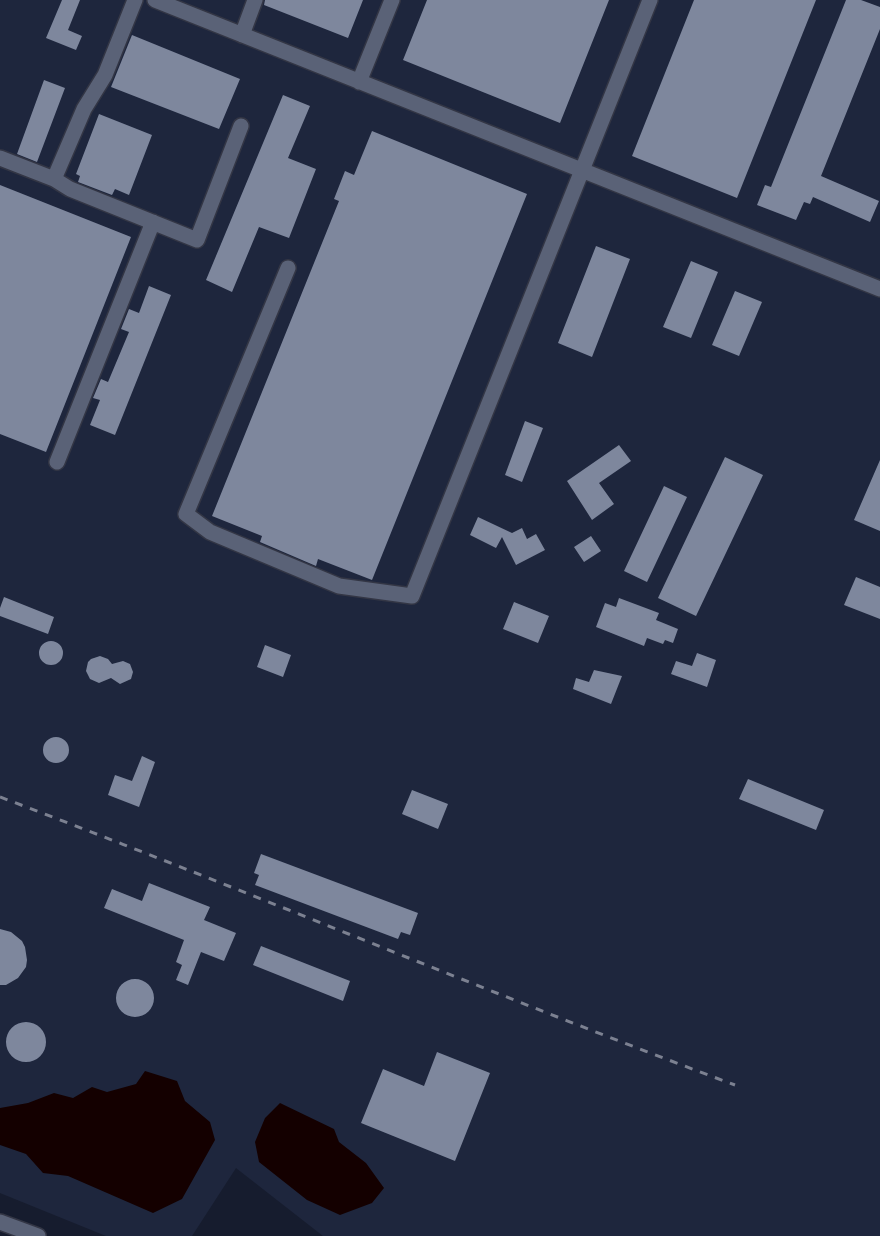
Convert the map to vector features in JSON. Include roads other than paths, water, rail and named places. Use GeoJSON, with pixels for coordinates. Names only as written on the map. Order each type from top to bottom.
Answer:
{"type":"FeatureCollection","features":[{"type":"Feature","properties":{"kind":"lane"},"geometry":{"type":"LineString","coordinates":[[54,179],[84,109],[105,75],[135,0]]}},
{"type":"Feature","properties":{"kind":"lane"},"geometry":{"type":"LineString","coordinates":[[155,0],[880,289]]}},
{"type":"Feature","properties":{"kind":"lane"},"geometry":{"type":"LineString","coordinates":[[242,35],[255,0]]}},
{"type":"Feature","properties":{"kind":"lane"},"geometry":{"type":"LineString","coordinates":[[359,82],[392,0]]}},
{"type":"Feature","properties":{"kind":"lane"},"geometry":{"type":"LineString","coordinates":[[288,268],[186,514],[210,532],[339,586],[412,596],[650,0]]}},
{"type":"Feature","properties":{"kind":"lane"},"geometry":{"type":"LineString","coordinates":[[0,158],[197,240],[241,126]]}},
{"type":"Feature","properties":{"kind":"lane"},"geometry":{"type":"LineString","coordinates":[[57,462],[153,222]]}},
{"type":"Feature","properties":{"kind":"lane"},"geometry":{"type":"LineString","coordinates":[[0,1222],[38,1236]]}},
{"type":"Feature","properties":{"kind":"railway"},"geometry":{"type":"LineString","coordinates":[[0,797],[735,1085]]}}]}
